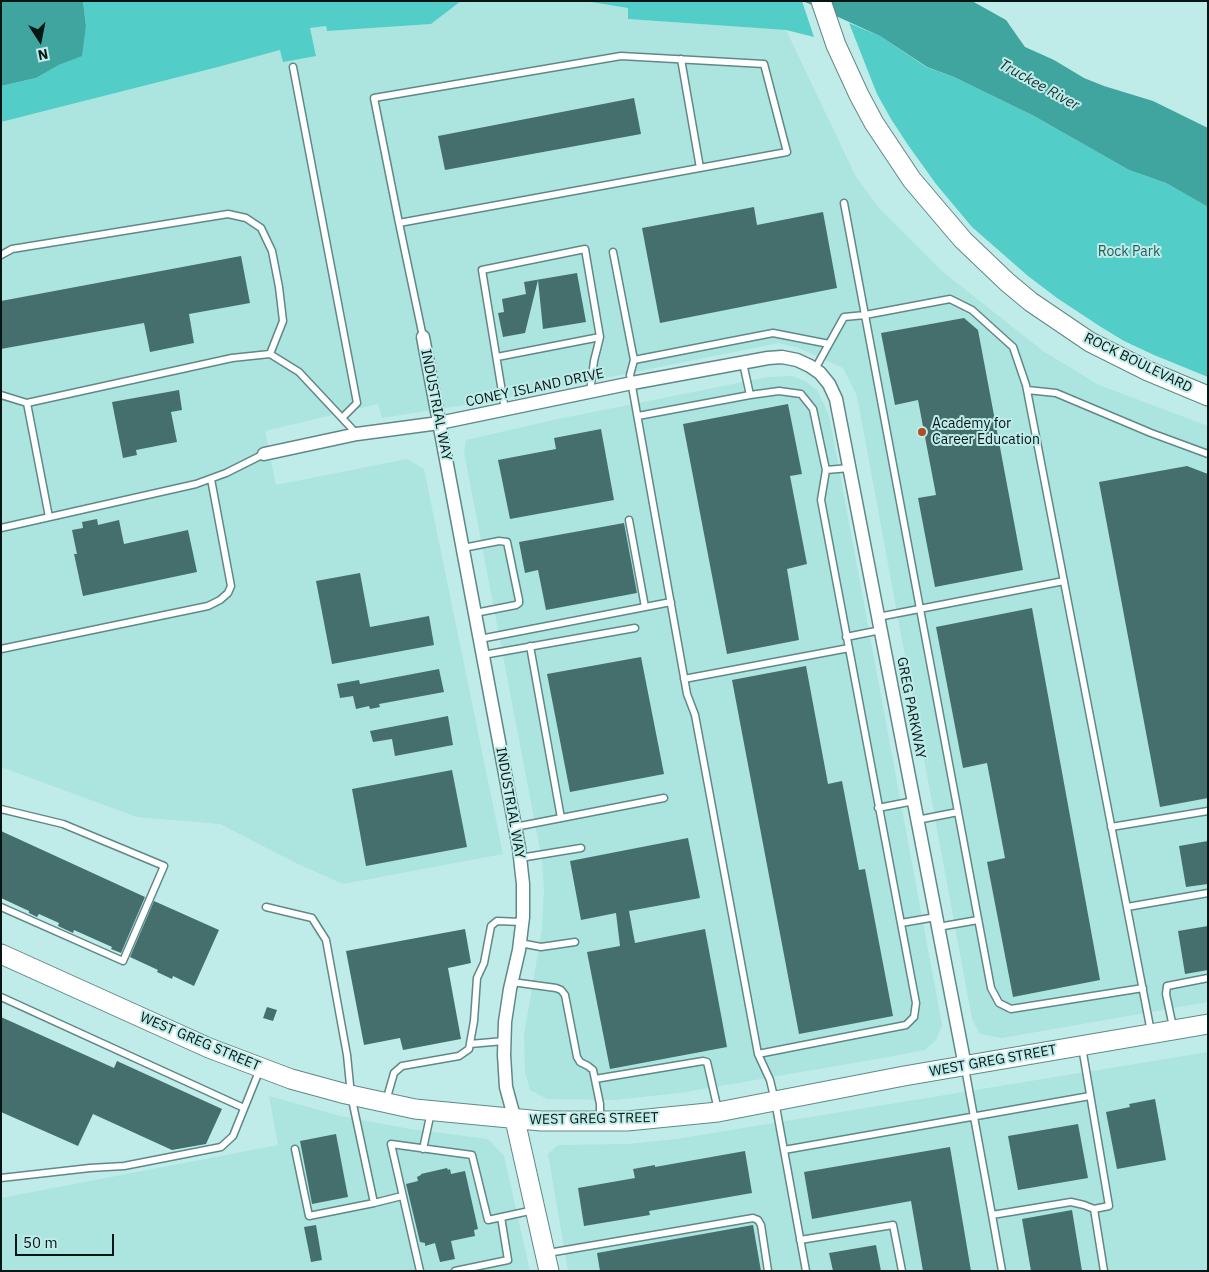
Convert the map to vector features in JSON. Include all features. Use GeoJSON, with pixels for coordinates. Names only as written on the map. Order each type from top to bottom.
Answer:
{"type":"FeatureCollection","features":[{"type":"Feature","properties":{"kind":"main road","name":"ROCK BOULEVARD"},"geometry":{"type":"LineString","coordinates":[[821,1],[845,66],[858,95],[874,123],[912,180],[938,213],[985,262],[1031,302],[1090,342],[1148,371],[1208,396]]}},
{"type":"Feature","properties":{"kind":"main road","name":"WEST GREG STREET"},"geometry":{"type":"LineString","coordinates":[[1,954],[202,1045],[260,1068],[351,1095],[431,1111],[515,1120],[600,1122],[645,1120],[718,1112],[775,1100],[1208,1024]]}},
{"type":"Feature","properties":{"kind":"main road","name":"INDUSTRIAL WAY"},"geometry":{"type":"LineString","coordinates":[[515,1120],[547,1262]]}},
{"type":"Feature","properties":{"kind":"street","name":"INDUSTRIAL WAY"},"geometry":{"type":"LineString","coordinates":[[423,337],[520,858],[523,884],[522,922],[520,943],[505,1022],[504,1041],[506,1087],[515,1120]]}},
{"type":"Feature","properties":{"kind":"street","name":"CONEY ISLAND DRIVE"},"geometry":{"type":"LineString","coordinates":[[264,454],[357,434],[440,423],[632,383],[743,363],[782,357],[797,360],[813,368]]}},
{"type":"Feature","properties":{"kind":"street","name":"GREG PARKWAY"},"geometry":{"type":"LineString","coordinates":[[813,368],[829,384],[836,399],[965,1066]]}},
{"type":"Feature","properties":{"kind":"lane"},"geometry":{"type":"LineString","coordinates":[[399,223],[787,152],[764,64],[621,56],[374,98],[399,223],[423,337]]}},
{"type":"Feature","properties":{"kind":"lane"},"geometry":{"type":"LineString","coordinates":[[681,59],[700,168]]}},
{"type":"Feature","properties":{"kind":"lane"},"geometry":{"type":"LineString","coordinates":[[293,67],[356,403],[342,418]]}},
{"type":"Feature","properties":{"kind":"lane"},"geometry":{"type":"LineString","coordinates":[[844,203],[991,988],[999,1003],[1011,1009],[1142,988]]}},
{"type":"Feature","properties":{"kind":"lane"},"geometry":{"type":"LineString","coordinates":[[1,254],[12,249],[228,214],[246,218],[261,228],[272,251],[279,287],[283,322],[270,354]]}},
{"type":"Feature","properties":{"kind":"lane"},"geometry":{"type":"LineString","coordinates":[[505,410],[482,270],[585,249],[600,336],[594,361],[590,392]]}},
{"type":"Feature","properties":{"kind":"lane"},"geometry":{"type":"LineString","coordinates":[[613,252],[634,360],[630,375],[684,679],[695,716],[758,1054],[770,1080],[775,1100],[806,1271]]}},
{"type":"Feature","properties":{"kind":"lane"},"geometry":{"type":"LineString","coordinates":[[813,368],[844,317],[865,315],[950,299],[972,310],[1013,347],[1027,390],[1151,1033]]}},
{"type":"Feature","properties":{"kind":"lane"},"geometry":{"type":"LineString","coordinates":[[634,360],[773,333],[829,344]]}},
{"type":"Feature","properties":{"kind":"lane"},"geometry":{"type":"LineString","coordinates":[[496,357],[600,336]]}},
{"type":"Feature","properties":{"kind":"lane"},"geometry":{"type":"LineString","coordinates":[[1,395],[27,403],[232,358],[270,354],[299,372],[357,434]]}},
{"type":"Feature","properties":{"kind":"lane"},"geometry":{"type":"LineString","coordinates":[[743,363],[750,395]]}},
{"type":"Feature","properties":{"kind":"lane"},"geometry":{"type":"LineString","coordinates":[[1027,390],[1056,393],[1151,433],[1208,454]]}},
{"type":"Feature","properties":{"kind":"lane"},"geometry":{"type":"LineString","coordinates":[[638,416],[779,391],[801,394],[813,409],[826,470],[821,500],[916,1003],[914,1017],[906,1026],[758,1054]]}},
{"type":"Feature","properties":{"kind":"lane"},"geometry":{"type":"LineString","coordinates":[[27,403],[49,517]]}},
{"type":"Feature","properties":{"kind":"lane"},"geometry":{"type":"LineString","coordinates":[[1,528],[196,484],[264,454]]}},
{"type":"Feature","properties":{"kind":"lane"},"geometry":{"type":"LineString","coordinates":[[826,470],[850,468]]}},
{"type":"Feature","properties":{"kind":"lane"},"geometry":{"type":"LineString","coordinates":[[1,649],[208,606],[220,600],[228,593],[231,586],[211,479]]}},
{"type":"Feature","properties":{"kind":"lane"},"geometry":{"type":"LineString","coordinates":[[629,520],[645,607]]}},
{"type":"Feature","properties":{"kind":"lane"},"geometry":{"type":"LineString","coordinates":[[463,548],[498,541],[507,542],[519,600],[516,605],[475,613]]}},
{"type":"Feature","properties":{"kind":"lane"},"geometry":{"type":"LineString","coordinates":[[846,637],[920,609],[1064,581]]}},
{"type":"Feature","properties":{"kind":"lane"},"geometry":{"type":"LineString","coordinates":[[480,639],[670,602]]}},
{"type":"Feature","properties":{"kind":"lane"},"geometry":{"type":"LineString","coordinates":[[483,655],[635,628]]}},
{"type":"Feature","properties":{"kind":"lane"},"geometry":{"type":"LineString","coordinates":[[530,646],[561,818]]}},
{"type":"Feature","properties":{"kind":"lane"},"geometry":{"type":"LineString","coordinates":[[684,679],[848,648]]}},
{"type":"Feature","properties":{"kind":"lane"},"geometry":{"type":"LineString","coordinates":[[515,827],[664,798]]}},
{"type":"Feature","properties":{"kind":"lane"},"geometry":{"type":"LineString","coordinates":[[878,808],[914,801]]}},
{"type":"Feature","properties":{"kind":"lane"},"geometry":{"type":"LineString","coordinates":[[1,809],[63,824],[164,866],[122,961],[1,907]]}},
{"type":"Feature","properties":{"kind":"lane"},"geometry":{"type":"LineString","coordinates":[[1111,827],[1208,810]]}},
{"type":"Feature","properties":{"kind":"lane"},"geometry":{"type":"LineString","coordinates":[[917,820],[958,812]]}},
{"type":"Feature","properties":{"kind":"lane"},"geometry":{"type":"LineString","coordinates":[[520,858],[582,848]]}},
{"type":"Feature","properties":{"kind":"lane"},"geometry":{"type":"LineString","coordinates":[[1127,907],[1208,893]]}},
{"type":"Feature","properties":{"kind":"lane"},"geometry":{"type":"LineString","coordinates":[[266,907],[312,918],[326,940],[348,1055],[351,1095],[374,1203]]}},
{"type":"Feature","properties":{"kind":"lane"},"geometry":{"type":"LineString","coordinates":[[902,923],[978,920]]}},
{"type":"Feature","properties":{"kind":"lane"},"geometry":{"type":"LineString","coordinates":[[386,1102],[394,1073],[402,1066],[459,1056],[469,1049],[474,1021],[477,978],[484,963],[491,926],[497,921],[522,922]]}},
{"type":"Feature","properties":{"kind":"lane"},"geometry":{"type":"LineString","coordinates":[[520,943],[541,947],[575,942]]}},
{"type":"Feature","properties":{"kind":"lane"},"geometry":{"type":"LineString","coordinates":[[1173,1030],[1166,994],[1167,986],[1208,978]]}},
{"type":"Feature","properties":{"kind":"lane"},"geometry":{"type":"LineString","coordinates":[[512,982],[561,990],[564,995],[577,1057],[580,1062],[593,1070],[600,1104],[600,1122]]}},
{"type":"Feature","properties":{"kind":"lane"},"geometry":{"type":"LineString","coordinates":[[1,997],[244,1108]]}},
{"type":"Feature","properties":{"kind":"lane"},"geometry":{"type":"LineString","coordinates":[[470,1044],[504,1041]]}},
{"type":"Feature","properties":{"kind":"lane"},"geometry":{"type":"LineString","coordinates":[[992,1215],[1071,1202],[1094,1209],[1109,1206],[1082,1045]]}},
{"type":"Feature","properties":{"kind":"lane"},"geometry":{"type":"LineString","coordinates":[[595,1079],[703,1061],[707,1062],[718,1112]]}},
{"type":"Feature","properties":{"kind":"lane"},"geometry":{"type":"LineString","coordinates":[[965,1066],[1002,1271]]}},
{"type":"Feature","properties":{"kind":"lane"},"geometry":{"type":"LineString","coordinates":[[1,1178],[124,1166],[221,1147],[233,1136],[260,1068]]}},
{"type":"Feature","properties":{"kind":"lane"},"geometry":{"type":"LineString","coordinates":[[784,1150],[1090,1096]]}},
{"type":"Feature","properties":{"kind":"lane"},"geometry":{"type":"LineString","coordinates":[[423,1149],[431,1111]]}},
{"type":"Feature","properties":{"kind":"lane"},"geometry":{"type":"LineString","coordinates":[[420,1271],[391,1144],[472,1155],[488,1220],[535,1210]]}},
{"type":"Feature","properties":{"kind":"lane"},"geometry":{"type":"LineString","coordinates":[[294,1149],[310,1216],[402,1196]]}},
{"type":"Feature","properties":{"kind":"lane"},"geometry":{"type":"LineString","coordinates":[[1094,1209],[1104,1271]]}},
{"type":"Feature","properties":{"kind":"lane"},"geometry":{"type":"LineString","coordinates":[[455,1271],[508,1260],[501,1217]]}},
{"type":"Feature","properties":{"kind":"lane"},"geometry":{"type":"LineString","coordinates":[[547,1262],[753,1218],[758,1220],[761,1225],[768,1271]]}},
{"type":"Feature","properties":{"kind":"lane"},"geometry":{"type":"LineString","coordinates":[[800,1240],[893,1225],[902,1271]]}},
{"type":"Feature","properties":{"kind":"shaded area"},"geometry":{"type":"Polygon","coordinates":[[[461,1],[585,1],[629,8],[629,19],[786,30],[856,177],[879,208],[943,272],[1043,351],[1099,385],[1208,426],[1208,1002],[1002,1038],[980,1034],[972,1019],[857,396],[843,368],[799,348],[779,343],[496,400],[382,418],[378,404],[265,431],[276,485],[407,459],[424,469],[503,854],[343,884],[298,864],[220,824],[137,817],[1,767],[1,122],[280,50],[316,55],[310,28],[326,26],[326,31],[431,24],[461,1]]]}},
{"type":"Feature","properties":{"kind":"shaded area"},"geometry":{"type":"Polygon","coordinates":[[[792,376],[805,381],[817,390],[829,415],[942,1025],[936,1040],[925,1050],[888,1057],[680,1093],[614,1100],[547,1099],[530,1090],[525,1072],[524,1035],[542,929],[544,890],[542,860],[464,452],[466,440],[553,420],[768,377],[792,376]]]}},
{"type":"Feature","properties":{"kind":"shaded area"},"geometry":{"type":"Polygon","coordinates":[[[1208,1052],[1208,1271],[568,1271],[548,1154],[558,1145],[628,1144],[676,1139],[1208,1052]]]}},
{"type":"Feature","properties":{"kind":"shaded area"},"geometry":{"type":"Polygon","coordinates":[[[269,1096],[340,1116],[410,1129],[488,1139],[504,1156],[530,1271],[1,1271],[1,1198],[278,1145],[269,1096]]]}},
{"type":"Feature","properties":{"kind":"green space"},"geometry":{"type":"Polygon","coordinates":[[[83,1],[461,1],[431,24],[327,31],[326,26],[310,28],[316,56],[283,62],[280,50],[1,122],[1,86],[36,78],[59,65],[81,56],[86,26],[83,1]]]}},
{"type":"Feature","properties":{"kind":"green space"},"geometry":{"type":"Polygon","coordinates":[[[585,1],[802,1],[814,37],[786,30],[628,19],[628,8],[585,1]]]}},
{"type":"Feature","properties":{"kind":"green space","name":"Rock Park"},"geometry":{"type":"Polygon","coordinates":[[[849,23],[880,36],[926,67],[954,77],[1034,116],[1129,170],[1166,183],[1208,207],[1208,377],[1124,341],[1101,327],[1028,276],[972,227],[936,184],[891,119],[877,94],[849,23]]]}},
{"type":"Feature","properties":{"kind":"water"},"geometry":{"type":"Polygon","coordinates":[[[1,1],[83,1],[86,26],[82,56],[59,65],[36,78],[1,86],[1,1]]]}},
{"type":"Feature","properties":{"kind":"water","name":"Truckee River"},"geometry":{"type":"Polygon","coordinates":[[[803,1],[972,1],[1006,20],[1025,47],[1054,60],[1084,78],[1153,101],[1208,128],[1208,207],[1166,183],[1129,170],[1034,116],[954,77],[927,67],[880,36],[803,1]]]}},
{"type":"Feature","properties":{"kind":"building"},"geometry":{"type":"Polygon","coordinates":[[[634,98],[641,134],[445,170],[438,136],[634,98]]]}},
{"type":"Feature","properties":{"kind":"building"},"geometry":{"type":"Polygon","coordinates":[[[754,207],[757,225],[823,212],[837,288],[660,323],[642,228],[754,207]]]}},
{"type":"Feature","properties":{"kind":"building"},"geometry":{"type":"Polygon","coordinates":[[[241,256],[250,303],[189,314],[194,343],[150,352],[144,323],[1,349],[1,301],[241,256]]]}},
{"type":"Feature","properties":{"kind":"building"},"geometry":{"type":"Polygon","coordinates":[[[577,273],[586,322],[543,329],[538,280],[525,333],[503,337],[498,313],[504,312],[502,299],[526,294],[524,282],[577,273]]]}},
{"type":"Feature","properties":{"kind":"building"},"geometry":{"type":"Polygon","coordinates":[[[964,318],[978,330],[1023,570],[935,587],[918,498],[936,495],[918,400],[895,405],[881,333],[964,318]]]}},
{"type":"Feature","properties":{"kind":"building"},"geometry":{"type":"Polygon","coordinates":[[[179,390],[182,410],[171,412],[177,442],[136,450],[137,455],[123,458],[112,402],[179,390]]]}},
{"type":"Feature","properties":{"kind":"building"},"geometry":{"type":"Polygon","coordinates":[[[788,404],[802,474],[790,476],[807,564],[787,569],[799,640],[727,654],[683,424],[788,404]]]}},
{"type":"Feature","properties":{"kind":"building"},"geometry":{"type":"Polygon","coordinates":[[[601,429],[614,500],[510,519],[498,460],[556,449],[554,438],[601,429]]]}},
{"type":"Feature","properties":{"kind":"building"},"geometry":{"type":"Polygon","coordinates":[[[1187,466],[1208,474],[1208,798],[1160,807],[1099,482],[1187,466]]]}},
{"type":"Feature","properties":{"kind":"building"},"geometry":{"type":"Polygon","coordinates":[[[97,519],[98,525],[119,520],[124,544],[188,530],[197,572],[83,596],[74,554],[77,554],[72,530],[83,528],[82,522],[97,519]]]}},
{"type":"Feature","properties":{"kind":"building"},"geometry":{"type":"Polygon","coordinates":[[[624,523],[637,593],[546,610],[538,570],[525,573],[519,542],[624,523]]]}},
{"type":"Feature","properties":{"kind":"building"},"geometry":{"type":"Polygon","coordinates":[[[360,573],[370,627],[429,616],[434,645],[332,664],[316,581],[360,573]]]}},
{"type":"Feature","properties":{"kind":"building"},"geometry":{"type":"Polygon","coordinates":[[[1032,608],[1100,980],[1013,997],[987,862],[1005,858],[987,763],[963,768],[936,627],[1032,608]]]}},
{"type":"Feature","properties":{"kind":"building"},"geometry":{"type":"Polygon","coordinates":[[[641,657],[664,774],[570,792],[547,674],[641,657]]]}},
{"type":"Feature","properties":{"kind":"building"},"geometry":{"type":"Polygon","coordinates":[[[806,666],[828,784],[842,781],[859,870],[865,869],[893,1016],[799,1034],[732,680],[806,666]]]}},
{"type":"Feature","properties":{"kind":"building"},"geometry":{"type":"Polygon","coordinates":[[[439,669],[444,692],[379,704],[380,707],[370,709],[369,706],[356,709],[353,696],[340,698],[337,684],[359,680],[360,684],[439,669]]]}},
{"type":"Feature","properties":{"kind":"building"},"geometry":{"type":"Polygon","coordinates":[[[448,716],[453,745],[395,756],[392,739],[373,742],[370,731],[448,716]]]}},
{"type":"Feature","properties":{"kind":"building"},"geometry":{"type":"Polygon","coordinates":[[[452,770],[467,847],[366,866],[352,789],[452,770]]]}},
{"type":"Feature","properties":{"kind":"building"},"geometry":{"type":"Polygon","coordinates":[[[1,831],[145,897],[121,953],[74,930],[73,933],[58,926],[59,923],[39,914],[37,917],[29,913],[29,911],[1,898],[1,831]]]}},
{"type":"Feature","properties":{"kind":"building"},"geometry":{"type":"Polygon","coordinates":[[[688,838],[700,898],[629,911],[635,943],[705,929],[727,1047],[610,1069],[587,952],[620,946],[616,913],[581,920],[570,861],[688,838]]]}},
{"type":"Feature","properties":{"kind":"building"},"geometry":{"type":"Polygon","coordinates":[[[1208,841],[1208,884],[1186,887],[1179,846],[1208,841]]]}},
{"type":"Feature","properties":{"kind":"building"},"geometry":{"type":"Polygon","coordinates":[[[154,901],[219,930],[194,986],[173,976],[172,979],[130,957],[154,901]]]}},
{"type":"Feature","properties":{"kind":"building"},"geometry":{"type":"Polygon","coordinates":[[[1208,926],[1208,970],[1185,974],[1178,931],[1208,926]]]}},
{"type":"Feature","properties":{"kind":"building"},"geometry":{"type":"Polygon","coordinates":[[[465,929],[471,963],[448,968],[461,1039],[403,1050],[400,1038],[364,1045],[346,951],[465,929]]]}},
{"type":"Feature","properties":{"kind":"building"},"geometry":{"type":"Polygon","coordinates":[[[267,1007],[277,1010],[273,1021],[263,1018],[267,1007]]]}},
{"type":"Feature","properties":{"kind":"building"},"geometry":{"type":"Polygon","coordinates":[[[1,1017],[114,1068],[117,1061],[222,1109],[206,1144],[172,1150],[93,1114],[78,1146],[1,1112],[1,1017]]]}},
{"type":"Feature","properties":{"kind":"building"},"geometry":{"type":"Polygon","coordinates":[[[1155,1099],[1166,1160],[1117,1169],[1106,1112],[1130,1107],[1129,1104],[1155,1099]]]}},
{"type":"Feature","properties":{"kind":"building"},"geometry":{"type":"Polygon","coordinates":[[[1078,1124],[1088,1178],[1018,1190],[1008,1136],[1078,1124]]]}},
{"type":"Feature","properties":{"kind":"building"},"geometry":{"type":"Polygon","coordinates":[[[336,1134],[348,1197],[312,1204],[300,1141],[336,1134]]]}},
{"type":"Feature","properties":{"kind":"building"},"geometry":{"type":"Polygon","coordinates":[[[950,1147],[971,1271],[923,1271],[911,1201],[812,1219],[804,1172],[950,1147]]]}},
{"type":"Feature","properties":{"kind":"building"},"geometry":{"type":"Polygon","coordinates":[[[745,1151],[752,1193],[649,1211],[650,1215],[584,1226],[578,1188],[635,1178],[633,1169],[655,1165],[655,1167],[745,1151]]]}},
{"type":"Feature","properties":{"kind":"building"},"geometry":{"type":"Polygon","coordinates":[[[447,1168],[448,1170],[450,1169],[451,1174],[465,1171],[478,1229],[474,1230],[475,1236],[451,1241],[455,1259],[440,1262],[435,1243],[425,1246],[425,1243],[420,1242],[406,1184],[418,1181],[417,1177],[421,1174],[447,1168]]]}},
{"type":"Feature","properties":{"kind":"building"},"geometry":{"type":"Polygon","coordinates":[[[1072,1210],[1082,1271],[1031,1271],[1022,1219],[1072,1210]]]}},
{"type":"Feature","properties":{"kind":"building"},"geometry":{"type":"Polygon","coordinates":[[[316,1225],[322,1260],[311,1262],[304,1227],[316,1225]]]}},
{"type":"Feature","properties":{"kind":"building"},"geometry":{"type":"Polygon","coordinates":[[[753,1225],[761,1271],[600,1271],[597,1253],[753,1225]]]}},
{"type":"Feature","properties":{"kind":"building"},"geometry":{"type":"Polygon","coordinates":[[[876,1245],[881,1271],[833,1271],[829,1253],[876,1245]]]}},
{"type":"Feature","properties":{"kind":"place","name":"Academy for Career Education"},"geometry":{"type":"Point","coordinates":[922,432]}}]}
